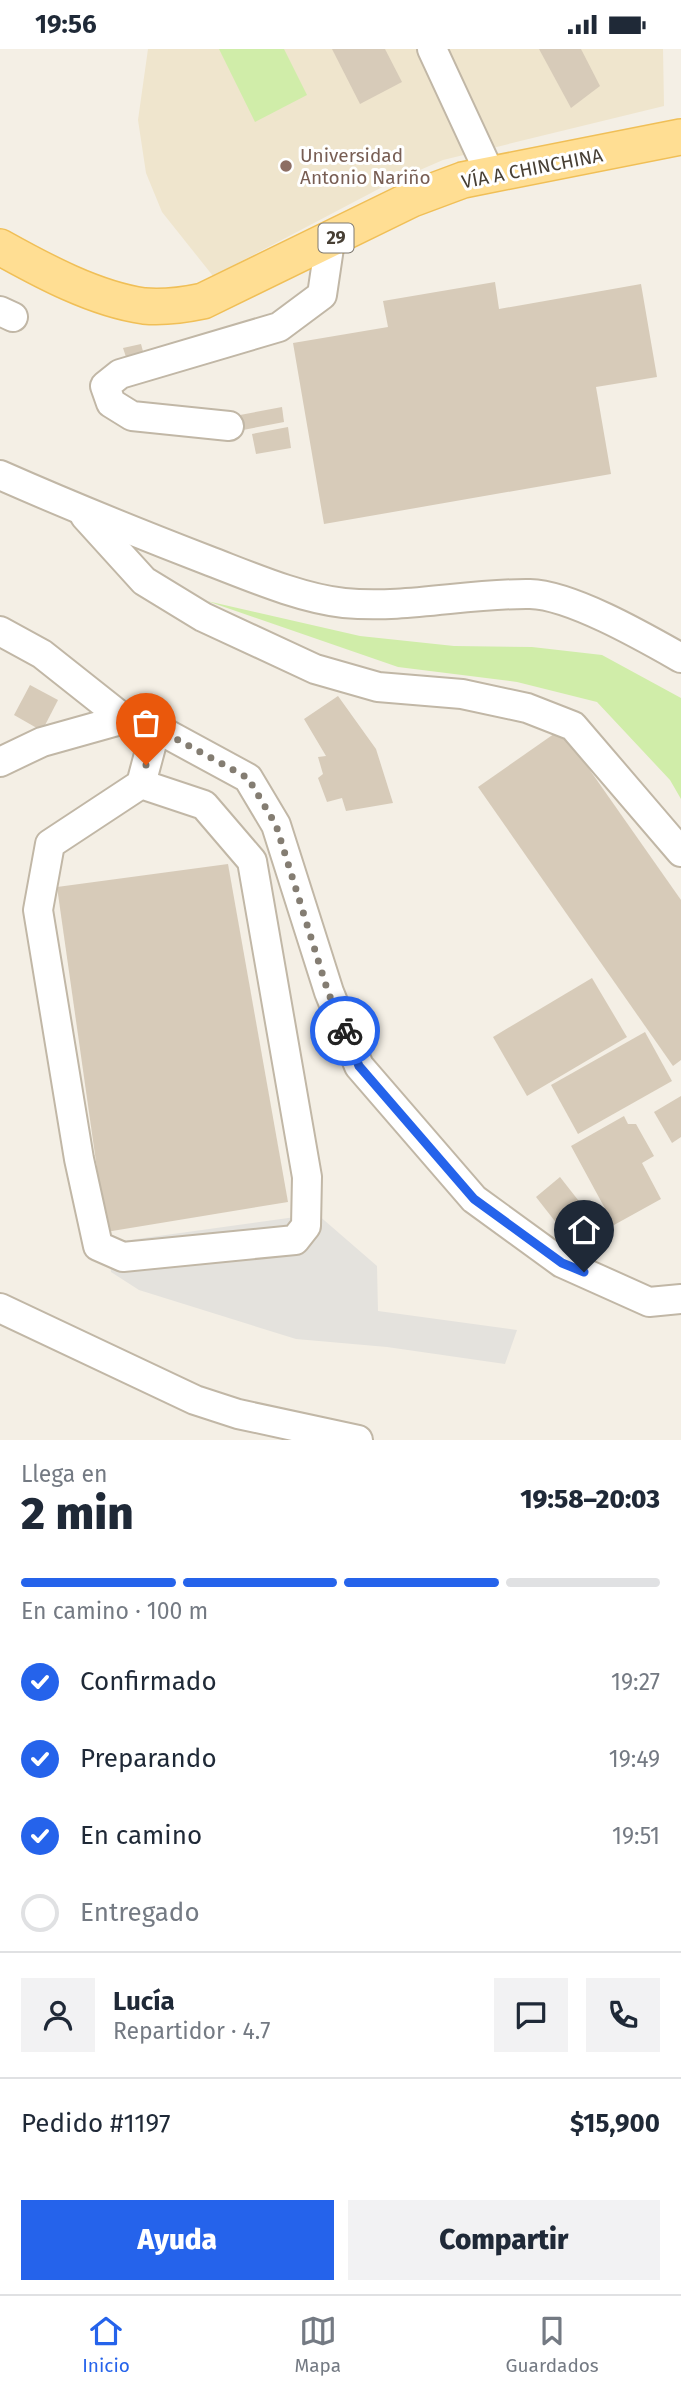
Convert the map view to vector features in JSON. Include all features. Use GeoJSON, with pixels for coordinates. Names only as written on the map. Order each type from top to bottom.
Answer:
{"type":"FeatureCollection","features":[{"type":"Feature","properties":{"kind":"main road","name":"VÍA A CHINCHINA"},"geometry":{"type":"LineString","coordinates":[[0,247],[62,278],[116,298],[144,306],[172,307],[203,301],[412,199],[490,174],[681,137]]}},
{"type":"Feature","properties":{"kind":"street"},"geometry":{"type":"LineString","coordinates":[[432,49],[490,174]]}},
{"type":"Feature","properties":{"kind":"street"},"geometry":{"type":"LineString","coordinates":[[229,426],[132,416],[111,403],[105,386],[120,374],[279,327],[322,295],[330,241]]}},
{"type":"Feature","properties":{"kind":"street"},"geometry":{"type":"LineString","coordinates":[[0,475],[81,511],[266,583],[342,603],[414,604],[532,594],[563,603],[632,631],[681,658]]}},
{"type":"Feature","properties":{"kind":"street"},"geometry":{"type":"LineString","coordinates":[[81,511],[144,581],[203,617],[315,669],[378,687],[462,694],[527,708],[573,726],[681,852]]}},
{"type":"Feature","properties":{"kind":"street"},"geometry":{"type":"LineString","coordinates":[[0,631],[42,654],[124,719],[156,728],[248,778],[276,825],[328,992],[359,1066],[474,1199],[562,1263],[649,1302],[681,1299]]}},
{"type":"Feature","properties":{"kind":"street"},"geometry":{"type":"LineString","coordinates":[[0,762],[42,742],[124,719]]}},
{"type":"Feature","properties":{"kind":"street"},"geometry":{"type":"LineString","coordinates":[[141,784],[204,805],[252,861],[307,1177],[306,1226],[295,1240],[123,1257],[98,1246],[79,1159],[38,910],[50,844],[141,784],[156,728]]}},
{"type":"Feature","properties":{"kind":"street"},"geometry":{"type":"LineString","coordinates":[[0,1308],[195,1400],[238,1414],[358,1440]]}},
{"type":"Feature","properties":{"kind":"shaded area","name":"Universidad Antonio Nariño"},"geometry":{"type":"Polygon","coordinates":[[[148,49],[663,49],[664,106],[443,160],[390,183],[213,276],[162,212],[146,173],[138,120],[148,49]]]}},
{"type":"Feature","properties":{"kind":"shaded area"},"geometry":{"type":"Polygon","coordinates":[[[317,1214],[377,1266],[378,1311],[517,1330],[505,1364],[387,1347],[296,1339],[139,1290],[111,1272],[108,1243],[317,1214]]]}},
{"type":"Feature","properties":{"kind":"green space"},"geometry":{"type":"Polygon","coordinates":[[[219,49],[284,49],[307,95],[255,122],[219,49]]]}},
{"type":"Feature","properties":{"kind":"green space"},"geometry":{"type":"Polygon","coordinates":[[[207,601],[360,636],[454,646],[532,647],[602,655],[681,698],[681,799],[670,780],[597,702],[517,682],[398,667],[207,601]]]}},
{"type":"Feature","properties":{"kind":"building"},"geometry":{"type":"Polygon","coordinates":[[[332,49],[385,49],[402,82],[360,104],[332,49]]]}},
{"type":"Feature","properties":{"kind":"building"},"geometry":{"type":"Polygon","coordinates":[[[539,49],[581,49],[600,86],[571,108],[539,49]]]}},
{"type":"Feature","properties":{"kind":"building"},"geometry":{"type":"Polygon","coordinates":[[[495,282],[499,309],[641,284],[657,377],[596,387],[611,474],[324,524],[293,343],[388,327],[383,301],[495,282]]]}},
{"type":"Feature","properties":{"kind":"building"},"geometry":{"type":"Polygon","coordinates":[[[141,344],[144,355],[127,360],[123,348],[141,344]]]}},
{"type":"Feature","properties":{"kind":"building"},"geometry":{"type":"Polygon","coordinates":[[[282,407],[284,422],[243,430],[240,415],[282,407]]]}},
{"type":"Feature","properties":{"kind":"building"},"geometry":{"type":"Polygon","coordinates":[[[288,427],[291,448],[256,454],[252,434],[288,427]]]}},
{"type":"Feature","properties":{"kind":"building"},"geometry":{"type":"Polygon","coordinates":[[[30,685],[58,700],[42,731],[14,715],[30,685]]]}},
{"type":"Feature","properties":{"kind":"building"},"geometry":{"type":"Polygon","coordinates":[[[338,696],[376,749],[393,803],[346,811],[342,798],[327,802],[318,778],[323,774],[318,757],[326,756],[304,719],[338,696]]]}},
{"type":"Feature","properties":{"kind":"building"},"geometry":{"type":"Polygon","coordinates":[[[561,729],[681,900],[681,1060],[673,1066],[478,787],[561,729]]]}},
{"type":"Feature","properties":{"kind":"building"},"geometry":{"type":"Polygon","coordinates":[[[228,864],[288,1202],[106,1232],[57,887],[228,864]]]}},
{"type":"Feature","properties":{"kind":"building"},"geometry":{"type":"Polygon","coordinates":[[[592,978],[627,1037],[527,1096],[493,1037],[592,978]]]}},
{"type":"Feature","properties":{"kind":"building"},"geometry":{"type":"Polygon","coordinates":[[[645,1032],[672,1081],[578,1134],[551,1085],[645,1032]]]}},
{"type":"Feature","properties":{"kind":"building"},"geometry":{"type":"Polygon","coordinates":[[[681,1096],[681,1137],[672,1143],[654,1112],[681,1096]]]}},
{"type":"Feature","properties":{"kind":"building"},"geometry":{"type":"Polygon","coordinates":[[[624,1116],[628,1124],[636,1124],[654,1156],[642,1163],[661,1199],[614,1225],[571,1146],[624,1116]]]}},
{"type":"Feature","properties":{"kind":"building"},"geometry":{"type":"Polygon","coordinates":[[[560,1177],[589,1214],[565,1234],[536,1197],[560,1177]]]}},
{"type":"Feature","properties":{"kind":"way so far"},"geometry":{"type":"LineString","coordinates":[[146,765],[156,728],[248,778],[276,825],[328,992],[345,1031]]}},
{"type":"Feature","properties":{"kind":"place","name":"Universidad Antonio Nariño"},"geometry":{"type":"Point","coordinates":[286,166]}},
{"type":"Feature","properties":{"kind":"route"},"geometry":{"type":"LineString","coordinates":[[345,1031],[359,1066],[474,1199],[562,1263],[584,1272]]}}]}
